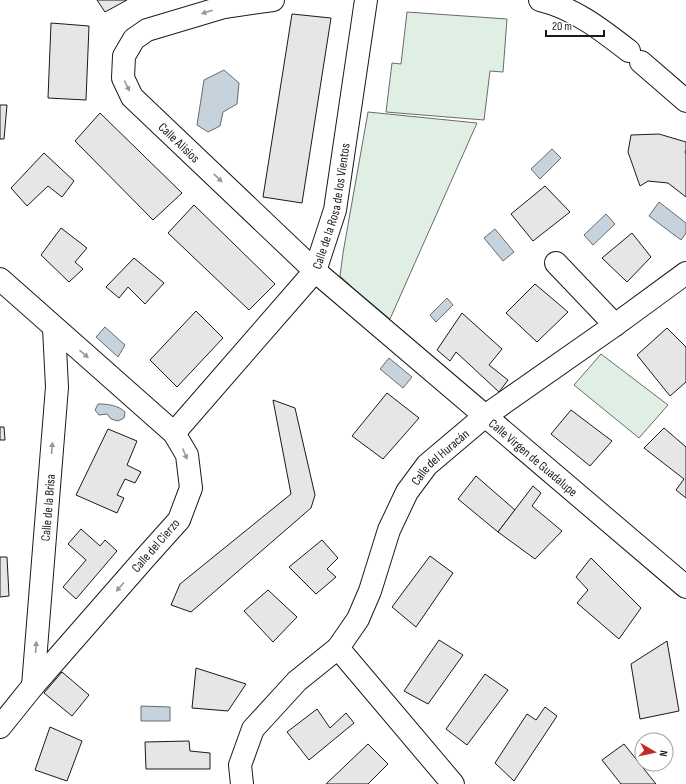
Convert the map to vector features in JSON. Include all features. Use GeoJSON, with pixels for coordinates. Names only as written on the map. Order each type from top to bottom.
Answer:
{"type":"FeatureCollection","features":[{"type":"Feature","properties":{"kind":"street","name":"Calle Alisios"},"geometry":{"type":"LineString","coordinates":[[273,0],[224,7],[147,30],[134,39],[124,56],[123,78],[132,97],[315,271],[382,327]]}},
{"type":"Feature","properties":{"kind":"street","name":"Calle de la Rosa de los Vientos"},"geometry":{"type":"LineString","coordinates":[[174,433],[315,271],[335,210],[366,0]]}},
{"type":"Feature","properties":{"kind":"street"},"geometry":{"type":"LineString","coordinates":[[540,0],[552,3],[581,16],[635,57],[686,101]]}},
{"type":"Feature","properties":{"kind":"street"},"geometry":{"type":"LineString","coordinates":[[556,263],[615,325]]}},
{"type":"Feature","properties":{"kind":"street","name":"Calle del Huracán"},"geometry":{"type":"LineString","coordinates":[[242,784],[240,765],[253,729],[297,682],[338,648],[358,619],[370,591],[389,530],[407,492],[427,465],[485,416],[615,325],[686,273]]}},
{"type":"Feature","properties":{"kind":"street","name":"Calle del Cierzo"},"geometry":{"type":"LineString","coordinates":[[0,279],[174,433],[187,455],[191,488],[179,520],[33,686],[0,727]]}},
{"type":"Feature","properties":{"kind":"street","name":"Calle Virgen de Guadalupe"},"geometry":{"type":"LineString","coordinates":[[382,327],[686,587]]}},
{"type":"Feature","properties":{"kind":"street","name":"Calle de la Brisa"},"geometry":{"type":"LineString","coordinates":[[33,686],[57,387],[54,328]]}},
{"type":"Feature","properties":{"kind":"street"},"geometry":{"type":"LineString","coordinates":[[338,648],[454,784]]}},
{"type":"Feature","properties":{"kind":"green space"},"geometry":{"type":"Polygon","coordinates":[[[407,12],[507,19],[503,72],[490,71],[484,120],[386,112],[392,63],[401,64],[407,12]]]}},
{"type":"Feature","properties":{"kind":"green space"},"geometry":{"type":"Polygon","coordinates":[[[368,112],[477,123],[390,319],[340,276],[368,112]]]}},
{"type":"Feature","properties":{"kind":"green space"},"geometry":{"type":"Polygon","coordinates":[[[601,354],[668,405],[639,438],[574,385],[601,354]]]}},
{"type":"Feature","properties":{"kind":"shaded area"},"geometry":{"type":"Polygon","coordinates":[[[224,70],[239,83],[237,104],[223,112],[220,126],[208,132],[197,125],[204,80],[224,70]]]}},
{"type":"Feature","properties":{"kind":"shaded area"},"geometry":{"type":"Polygon","coordinates":[[[552,149],[561,158],[540,179],[531,169],[552,149]]]}},
{"type":"Feature","properties":{"kind":"shaded area"},"geometry":{"type":"Polygon","coordinates":[[[659,202],[686,223],[686,233],[681,240],[649,216],[659,202]]]}},
{"type":"Feature","properties":{"kind":"shaded area"},"geometry":{"type":"Polygon","coordinates":[[[606,214],[615,224],[593,245],[584,235],[606,214]]]}},
{"type":"Feature","properties":{"kind":"shaded area"},"geometry":{"type":"Polygon","coordinates":[[[495,229],[514,252],[503,261],[484,238],[495,229]]]}},
{"type":"Feature","properties":{"kind":"shaded area"},"geometry":{"type":"Polygon","coordinates":[[[447,298],[453,305],[436,322],[430,315],[447,298]]]}},
{"type":"Feature","properties":{"kind":"shaded area"},"geometry":{"type":"Polygon","coordinates":[[[105,327],[125,345],[118,357],[96,337],[105,327]]]}},
{"type":"Feature","properties":{"kind":"shaded area"},"geometry":{"type":"Polygon","coordinates":[[[389,358],[412,377],[403,388],[380,369],[389,358]]]}},
{"type":"Feature","properties":{"kind":"shaded area"},"geometry":{"type":"Polygon","coordinates":[[[98,404],[116,406],[125,412],[124,418],[118,421],[111,419],[107,414],[99,415],[95,410],[98,404]]]}},
{"type":"Feature","properties":{"kind":"shaded area"},"geometry":{"type":"Polygon","coordinates":[[[141,706],[170,707],[170,721],[141,721],[141,706]]]}},
{"type":"Feature","properties":{"kind":"building"},"geometry":{"type":"Polygon","coordinates":[[[97,0],[127,0],[105,12],[97,0]]]}},
{"type":"Feature","properties":{"kind":"building"},"geometry":{"type":"Polygon","coordinates":[[[292,14],[331,18],[302,203],[263,197],[292,14]]]}},
{"type":"Feature","properties":{"kind":"building"},"geometry":{"type":"Polygon","coordinates":[[[51,23],[89,26],[86,100],[48,98],[51,23]]]}},
{"type":"Feature","properties":{"kind":"building"},"geometry":{"type":"Polygon","coordinates":[[[0,105],[7,105],[4,139],[0,139],[0,105]]]}},
{"type":"Feature","properties":{"kind":"building"},"geometry":{"type":"Polygon","coordinates":[[[100,113],[182,193],[153,220],[75,141],[100,113]]]}},
{"type":"Feature","properties":{"kind":"building"},"geometry":{"type":"Polygon","coordinates":[[[659,134],[686,142],[686,197],[668,183],[648,181],[640,186],[628,152],[631,135],[659,134]]]}},
{"type":"Feature","properties":{"kind":"building"},"geometry":{"type":"Polygon","coordinates":[[[44,153],[74,181],[62,197],[48,186],[27,206],[11,188],[44,153]]]}},
{"type":"Feature","properties":{"kind":"building"},"geometry":{"type":"Polygon","coordinates":[[[545,186],[570,212],[533,241],[511,214],[545,186]]]}},
{"type":"Feature","properties":{"kind":"building"},"geometry":{"type":"Polygon","coordinates":[[[194,205],[275,284],[249,310],[168,233],[194,205]]]}},
{"type":"Feature","properties":{"kind":"building"},"geometry":{"type":"Polygon","coordinates":[[[61,228],[87,248],[75,262],[83,269],[69,282],[41,255],[61,228]]]}},
{"type":"Feature","properties":{"kind":"building"},"geometry":{"type":"Polygon","coordinates":[[[632,233],[651,257],[627,282],[602,258],[632,233]]]}},
{"type":"Feature","properties":{"kind":"building"},"geometry":{"type":"Polygon","coordinates":[[[134,258],[164,283],[145,304],[128,287],[119,298],[106,287],[134,258]]]}},
{"type":"Feature","properties":{"kind":"building"},"geometry":{"type":"Polygon","coordinates":[[[535,284],[568,312],[537,342],[506,313],[535,284]]]}},
{"type":"Feature","properties":{"kind":"building"},"geometry":{"type":"Polygon","coordinates":[[[196,311],[223,338],[177,387],[150,360],[196,311]]]}},
{"type":"Feature","properties":{"kind":"building"},"geometry":{"type":"Polygon","coordinates":[[[462,313],[502,349],[489,365],[508,380],[499,392],[456,352],[450,361],[437,350],[462,313]]]}},
{"type":"Feature","properties":{"kind":"building"},"geometry":{"type":"Polygon","coordinates":[[[667,328],[686,347],[686,382],[670,396],[637,355],[667,328]]]}},
{"type":"Feature","properties":{"kind":"building"},"geometry":{"type":"Polygon","coordinates":[[[387,393],[419,418],[383,459],[352,436],[387,393]]]}},
{"type":"Feature","properties":{"kind":"building"},"geometry":{"type":"Polygon","coordinates":[[[273,400],[295,408],[315,495],[311,508],[191,612],[171,605],[180,584],[291,494],[273,400]]]}},
{"type":"Feature","properties":{"kind":"building"},"geometry":{"type":"Polygon","coordinates":[[[571,410],[612,441],[590,466],[551,434],[571,410]]]}},
{"type":"Feature","properties":{"kind":"building"},"geometry":{"type":"Polygon","coordinates":[[[0,427],[4,427],[5,440],[0,440],[0,427]]]}},
{"type":"Feature","properties":{"kind":"building"},"geometry":{"type":"Polygon","coordinates":[[[664,428],[686,447],[686,498],[676,490],[684,479],[644,448],[664,428]]]}},
{"type":"Feature","properties":{"kind":"building"},"geometry":{"type":"Polygon","coordinates":[[[108,429],[137,441],[127,465],[141,472],[135,483],[125,479],[117,495],[124,498],[117,513],[76,495],[108,429]]]}},
{"type":"Feature","properties":{"kind":"building"},"geometry":{"type":"Polygon","coordinates":[[[476,476],[515,510],[498,532],[458,499],[476,476]]]}},
{"type":"Feature","properties":{"kind":"building"},"geometry":{"type":"Polygon","coordinates":[[[533,486],[541,493],[532,506],[562,531],[535,559],[498,532],[533,486]]]}},
{"type":"Feature","properties":{"kind":"building"},"geometry":{"type":"Polygon","coordinates":[[[81,529],[100,546],[105,540],[117,551],[76,599],[63,587],[86,560],[68,544],[81,529]]]}},
{"type":"Feature","properties":{"kind":"building"},"geometry":{"type":"Polygon","coordinates":[[[322,540],[338,558],[327,569],[336,577],[316,594],[289,567],[322,540]]]}},
{"type":"Feature","properties":{"kind":"building"},"geometry":{"type":"Polygon","coordinates":[[[430,556],[453,573],[416,627],[392,607],[430,556]]]}},
{"type":"Feature","properties":{"kind":"building"},"geometry":{"type":"Polygon","coordinates":[[[0,557],[7,557],[9,596],[0,597],[0,557]]]}},
{"type":"Feature","properties":{"kind":"building"},"geometry":{"type":"Polygon","coordinates":[[[591,558],[641,608],[619,639],[577,603],[588,590],[576,577],[591,558]]]}},
{"type":"Feature","properties":{"kind":"building"},"geometry":{"type":"Polygon","coordinates":[[[268,590],[297,617],[273,642],[244,611],[268,590]]]}},
{"type":"Feature","properties":{"kind":"building"},"geometry":{"type":"Polygon","coordinates":[[[439,640],[463,655],[428,704],[404,691],[439,640]]]}},
{"type":"Feature","properties":{"kind":"building"},"geometry":{"type":"Polygon","coordinates":[[[667,641],[679,711],[640,719],[631,664],[667,641]]]}},
{"type":"Feature","properties":{"kind":"building"},"geometry":{"type":"Polygon","coordinates":[[[196,668],[246,684],[228,711],[192,708],[196,668]]]}},
{"type":"Feature","properties":{"kind":"building"},"geometry":{"type":"Polygon","coordinates":[[[62,672],[89,695],[72,716],[44,693],[62,672]]]}},
{"type":"Feature","properties":{"kind":"building"},"geometry":{"type":"Polygon","coordinates":[[[485,674],[508,690],[467,745],[446,729],[485,674]]]}},
{"type":"Feature","properties":{"kind":"building"},"geometry":{"type":"Polygon","coordinates":[[[545,707],[557,716],[514,781],[495,763],[527,714],[536,720],[545,707]]]}},
{"type":"Feature","properties":{"kind":"building"},"geometry":{"type":"Polygon","coordinates":[[[317,709],[330,728],[346,713],[354,723],[309,760],[287,732],[317,709]]]}},
{"type":"Feature","properties":{"kind":"building"},"geometry":{"type":"Polygon","coordinates":[[[50,727],[82,741],[67,781],[35,770],[50,727]]]}},
{"type":"Feature","properties":{"kind":"building"},"geometry":{"type":"Polygon","coordinates":[[[189,741],[190,751],[210,753],[210,769],[146,769],[145,742],[189,741]]]}},
{"type":"Feature","properties":{"kind":"building"},"geometry":{"type":"Polygon","coordinates":[[[368,744],[388,764],[368,784],[326,784],[368,744]]]}},
{"type":"Feature","properties":{"kind":"building"},"geometry":{"type":"Polygon","coordinates":[[[624,744],[634,756],[634,772],[646,772],[656,784],[621,784],[602,760],[624,744]]]}}]}
